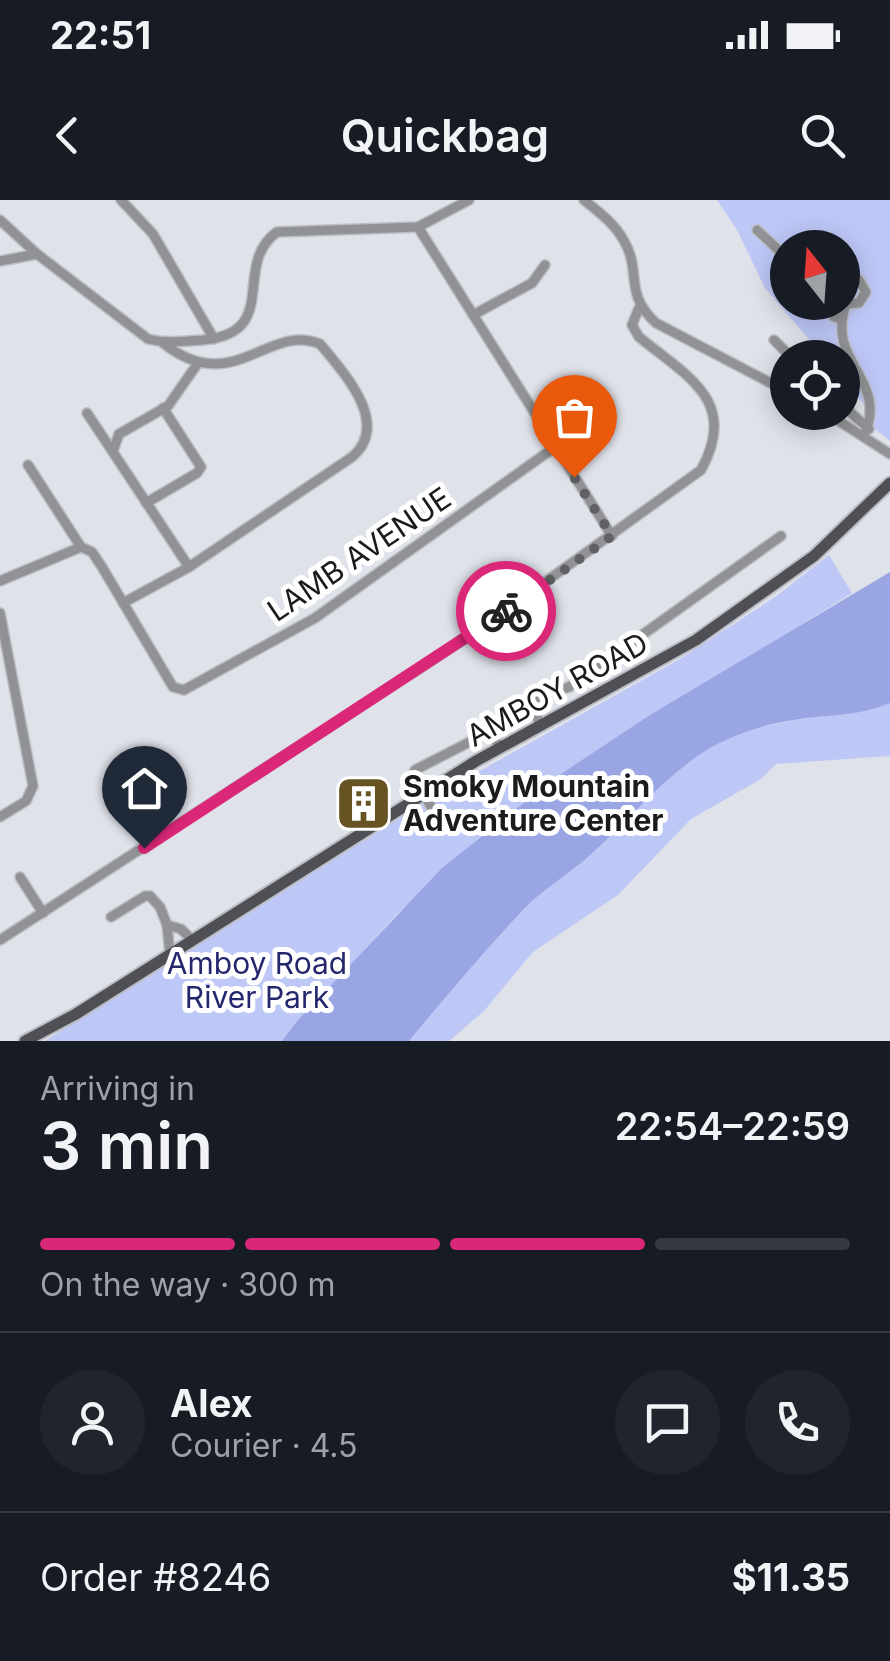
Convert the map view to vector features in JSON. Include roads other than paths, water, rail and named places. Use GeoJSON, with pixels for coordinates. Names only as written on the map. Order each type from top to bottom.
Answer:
{"type":"FeatureCollection","features":[{"type":"Feature","properties":{"kind":"main road","name":"AMBOY ROAD"},"geometry":{"type":"LineString","coordinates":[[25,1041],[76,1014],[423,794],[670,656],[814,556],[890,483]]}},
{"type":"Feature","properties":{"kind":"street"},"geometry":{"type":"LineString","coordinates":[[121,200],[152,234],[214,339]]}},
{"type":"Feature","properties":{"kind":"street"},"geometry":{"type":"LineString","coordinates":[[162,343],[214,339],[237,330],[251,314],[254,274],[264,242],[276,232],[418,227],[469,200]]}},
{"type":"Feature","properties":{"kind":"street"},"geometry":{"type":"LineString","coordinates":[[0,940],[477,632],[701,470],[714,447],[717,426],[704,390],[639,338],[632,326],[639,308],[626,243],[606,217],[584,200]]}},
{"type":"Feature","properties":{"kind":"street"},"geometry":{"type":"LineString","coordinates":[[0,220],[37,254],[148,339],[162,343],[187,360],[223,364],[298,340],[320,344],[363,406],[368,436],[364,447],[352,457],[189,567],[123,603],[102,566],[92,552],[82,547],[28,465]]}},
{"type":"Feature","properties":{"kind":"street"},"geometry":{"type":"LineString","coordinates":[[418,227],[612,536]]}},
{"type":"Feature","properties":{"kind":"street"},"geometry":{"type":"LineString","coordinates":[[757,230],[770,242]]}},
{"type":"Feature","properties":{"kind":"street"},"geometry":{"type":"LineString","coordinates":[[0,261],[37,254]]}},
{"type":"Feature","properties":{"kind":"street"},"geometry":{"type":"LineString","coordinates":[[474,315],[532,284],[545,265]]}},
{"type":"Feature","properties":{"kind":"street"},"geometry":{"type":"LineString","coordinates":[[639,308],[656,323],[770,383]]}},
{"type":"Feature","properties":{"kind":"street"},"geometry":{"type":"LineString","coordinates":[[841,320],[845,344],[878,396],[867,432]]}},
{"type":"Feature","properties":{"kind":"street"},"geometry":{"type":"LineString","coordinates":[[113,452],[119,434],[163,408],[183,388],[198,363]]}},
{"type":"Feature","properties":{"kind":"street"},"geometry":{"type":"LineString","coordinates":[[146,504],[201,467],[163,408]]}},
{"type":"Feature","properties":{"kind":"street"},"geometry":{"type":"LineString","coordinates":[[87,413],[189,567]]}},
{"type":"Feature","properties":{"kind":"street"},"geometry":{"type":"LineString","coordinates":[[860,422],[890,454]]}},
{"type":"Feature","properties":{"kind":"street"},"geometry":{"type":"LineString","coordinates":[[860,429],[867,432]]}},
{"type":"Feature","properties":{"kind":"street","name":"LAMB AVENUE"},"geometry":{"type":"LineString","coordinates":[[123,603],[174,686],[184,690],[315,618],[556,447]]}},
{"type":"Feature","properties":{"kind":"street"},"geometry":{"type":"LineString","coordinates":[[540,726],[532,699],[569,687],[781,536]]}},
{"type":"Feature","properties":{"kind":"street"},"geometry":{"type":"LineString","coordinates":[[0,582],[82,547]]}},
{"type":"Feature","properties":{"kind":"street"},"geometry":{"type":"LineString","coordinates":[[0,613],[33,786],[26,801],[0,818]]}},
{"type":"Feature","properties":{"kind":"street"},"geometry":{"type":"LineString","coordinates":[[0,688],[13,685]]}},
{"type":"Feature","properties":{"kind":"street"},"geometry":{"type":"LineString","coordinates":[[443,827],[412,776],[415,770],[487,733],[502,747]]}},
{"type":"Feature","properties":{"kind":"street"},"geometry":{"type":"LineString","coordinates":[[20,878],[44,913]]}},
{"type":"Feature","properties":{"kind":"street"},"geometry":{"type":"LineString","coordinates":[[111,917],[150,896],[167,924],[170,954]]}},
{"type":"Feature","properties":{"kind":"street"},"geometry":{"type":"LineString","coordinates":[[167,924],[181,929],[192,940]]}},
{"type":"Feature","properties":{"kind":"place","name":"Smoky Mountain Adventure Center"},"geometry":{"type":"Point","coordinates":[364,803]}},
{"type":"Feature","properties":{"kind":"park label","name":"Amboy Road River Park"},"geometry":{"type":"Point","coordinates":[257,980]}}]}
